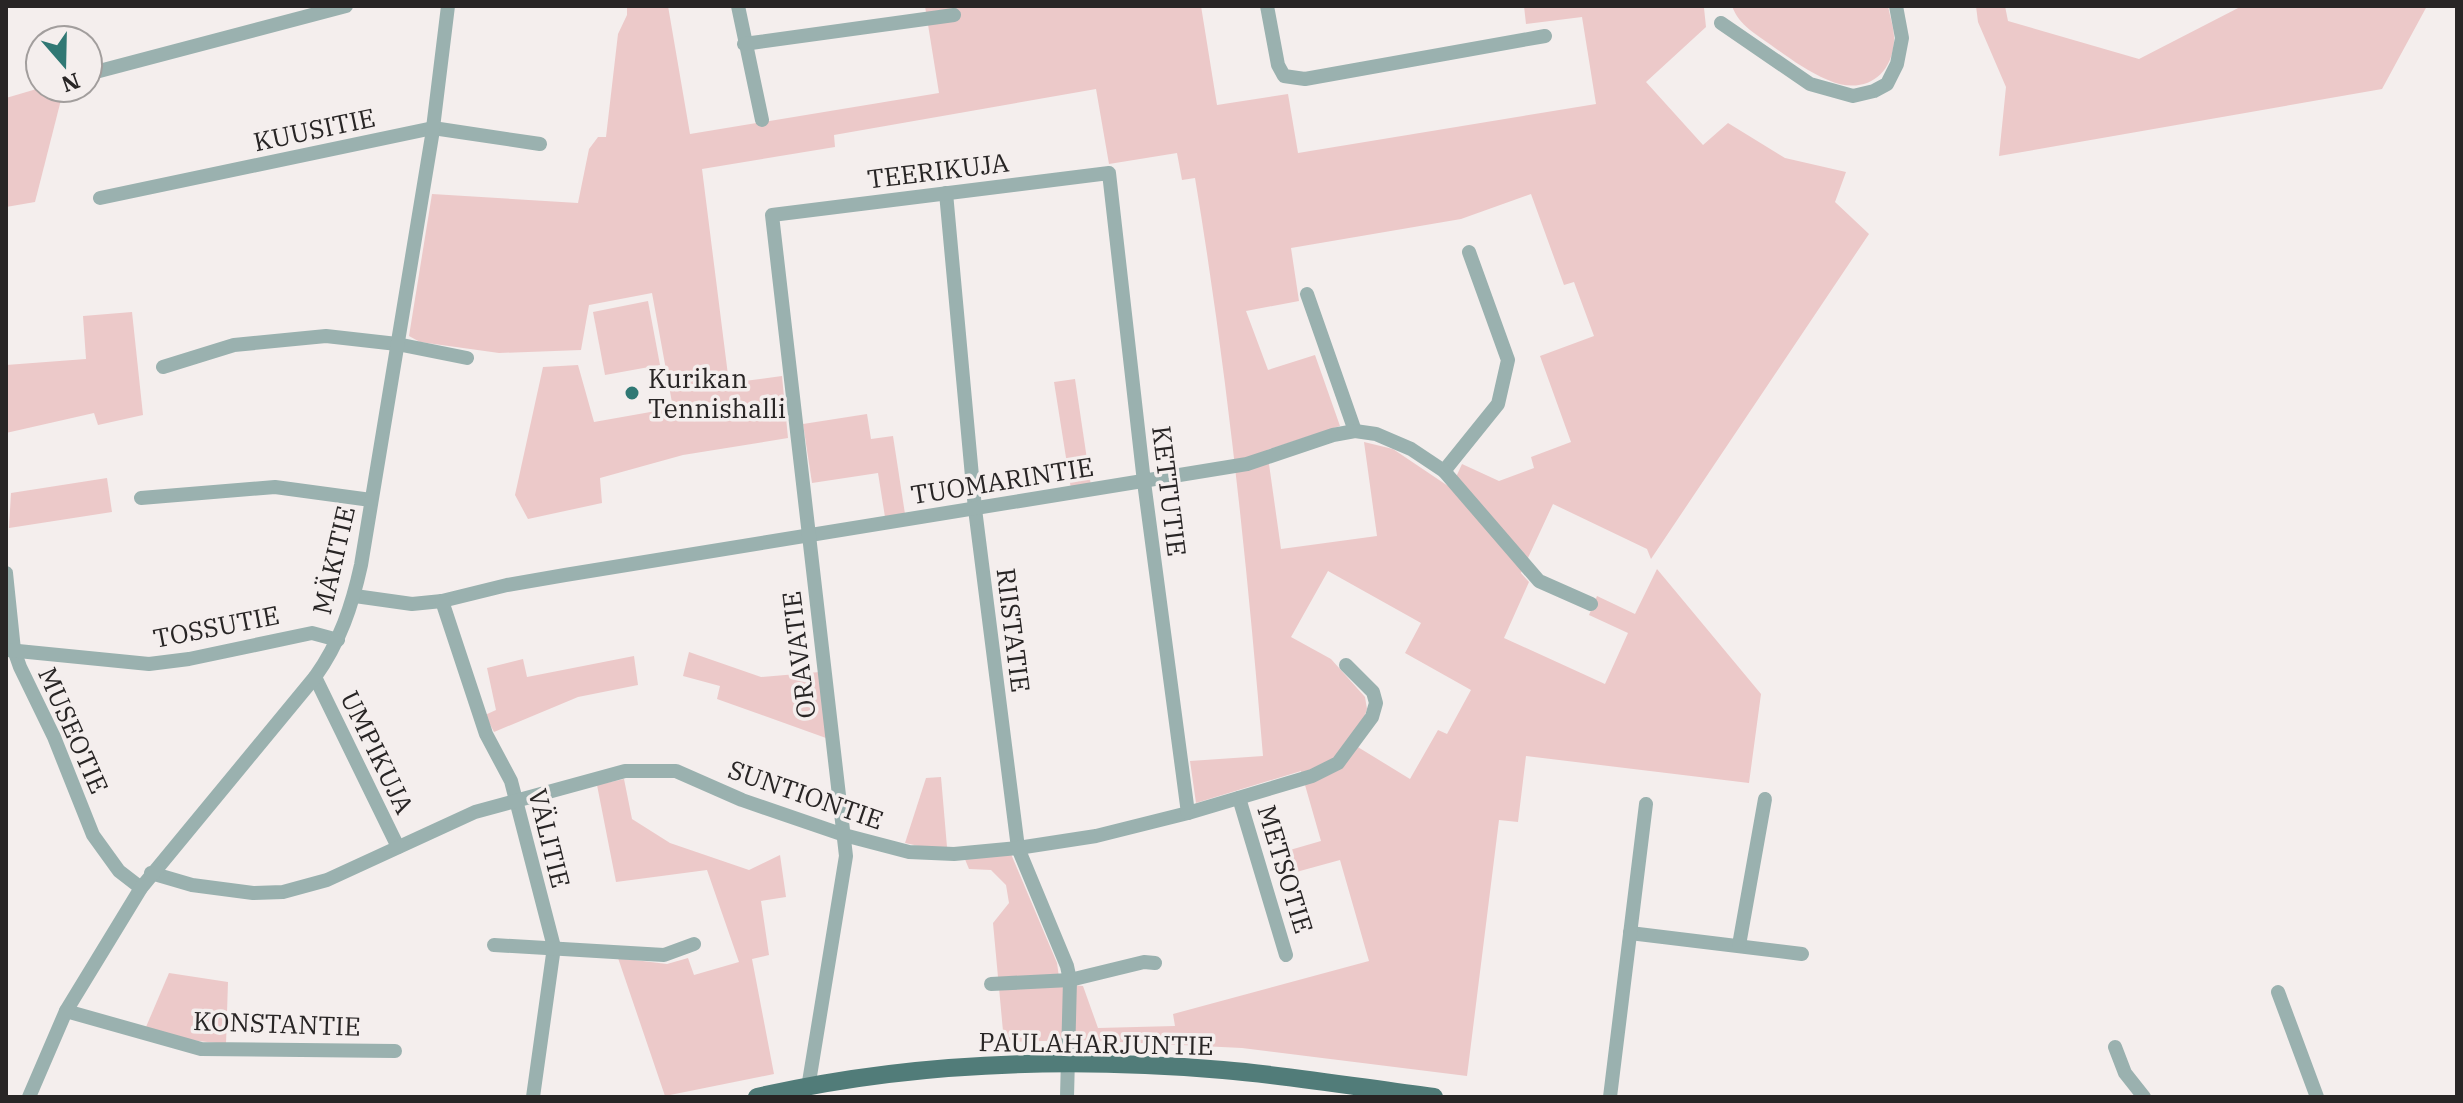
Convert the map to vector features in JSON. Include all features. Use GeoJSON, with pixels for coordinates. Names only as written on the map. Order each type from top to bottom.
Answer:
{"type":"FeatureCollection","features":[{"type":"Feature","properties":{"kind":"main road","name":"PAULAHARJUNTIE"},"geometry":{"type":"LineString","coordinates":[[757,1097],[953,1067],[1069,1064],[1222,1070],[1342,1091],[1434,1097]]}},
{"type":"Feature","properties":{"kind":"street"},"geometry":{"type":"LineString","coordinates":[[104,70],[346,6]]}},
{"type":"Feature","properties":{"kind":"street","name":"MÄKITIE"},"geometry":{"type":"LineString","coordinates":[[29,1097],[66,1011],[141,888],[267,739],[315,677],[338,640],[355,596],[433,128],[448,6]]}},
{"type":"Feature","properties":{"kind":"street"},"geometry":{"type":"LineString","coordinates":[[738,6],[762,120]]}},
{"type":"Feature","properties":{"kind":"street"},"geometry":{"type":"LineString","coordinates":[[1267,6],[1278,65],[1284,76],[1305,79],[1545,36]]}},
{"type":"Feature","properties":{"kind":"street"},"geometry":{"type":"LineString","coordinates":[[1721,23],[1810,84],[1853,96],[1887,84],[1897,64],[1902,38],[1896,6]]}},
{"type":"Feature","properties":{"kind":"street"},"geometry":{"type":"LineString","coordinates":[[744,44],[954,15]]}},
{"type":"Feature","properties":{"kind":"street","name":"KUUSITIE"},"geometry":{"type":"LineString","coordinates":[[100,198],[433,128],[540,144]]}},
{"type":"Feature","properties":{"kind":"street","name":"TEERIKUJA"},"geometry":{"type":"LineString","coordinates":[[772,215],[1109,173]]}},
{"type":"Feature","properties":{"kind":"street","name":"KETTUTIE"},"geometry":{"type":"LineString","coordinates":[[1109,173],[1144,482],[1188,813]]}},
{"type":"Feature","properties":{"kind":"street","name":"RIISTATIE"},"geometry":{"type":"LineString","coordinates":[[946,193],[975,509],[1018,848],[1070,980],[1067,1097]]}},
{"type":"Feature","properties":{"kind":"street","name":"ORAVATIE"},"geometry":{"type":"LineString","coordinates":[[772,215],[846,856],[808,1088]]}},
{"type":"Feature","properties":{"kind":"street"},"geometry":{"type":"LineString","coordinates":[[1444,471],[1498,404],[1508,360],[1469,252]]}},
{"type":"Feature","properties":{"kind":"street"},"geometry":{"type":"LineString","coordinates":[[1307,294],[1355,431]]}},
{"type":"Feature","properties":{"kind":"street"},"geometry":{"type":"LineString","coordinates":[[163,367],[234,345],[326,336],[397,344],[467,358]]}},
{"type":"Feature","properties":{"kind":"street","name":"TUOMARINTIE"},"geometry":{"type":"LineString","coordinates":[[355,596],[412,604],[442,601],[507,585],[1247,464],[1333,435],[1355,431],[1376,434],[1411,449],[1444,471],[1539,581],[1591,604]]}},
{"type":"Feature","properties":{"kind":"street"},"geometry":{"type":"LineString","coordinates":[[141,498],[275,487],[371,500]]}},
{"type":"Feature","properties":{"kind":"street","name":"MUSEOTIE"},"geometry":{"type":"LineString","coordinates":[[6,573],[10,650],[54,737],[93,835],[119,871],[141,888]]}},
{"type":"Feature","properties":{"kind":"street","name":"VÄLITIE"},"geometry":{"type":"LineString","coordinates":[[442,601],[486,734],[511,781],[554,947],[533,1097]]}},
{"type":"Feature","properties":{"kind":"street","name":"TOSSUTIE"},"geometry":{"type":"LineString","coordinates":[[10,650],[149,664],[189,659],[312,633],[338,640]]}},
{"type":"Feature","properties":{"kind":"street","name":"SUNTIONTIE"},"geometry":{"type":"LineString","coordinates":[[151,873],[192,885],[253,893],[283,892],[327,880],[475,812],[625,771],[676,771],[742,800],[844,835],[909,852],[954,854],[1096,836],[1188,813],[1312,776],[1338,763],[1372,717],[1376,703],[1373,692],[1346,665]]}},
{"type":"Feature","properties":{"kind":"street","name":"UMPIKUJA"},"geometry":{"type":"LineString","coordinates":[[315,677],[398,847]]}},
{"type":"Feature","properties":{"kind":"street","name":"METSOTIE"},"geometry":{"type":"LineString","coordinates":[[1239,798],[1286,955]]}},
{"type":"Feature","properties":{"kind":"street"},"geometry":{"type":"LineString","coordinates":[[1739,945],[1765,799]]}},
{"type":"Feature","properties":{"kind":"street"},"geometry":{"type":"LineString","coordinates":[[1610,1097],[1646,804]]}},
{"type":"Feature","properties":{"kind":"street"},"geometry":{"type":"LineString","coordinates":[[1630,933],[1802,954]]}},
{"type":"Feature","properties":{"kind":"street"},"geometry":{"type":"LineString","coordinates":[[494,945],[664,955],[694,944]]}},
{"type":"Feature","properties":{"kind":"street"},"geometry":{"type":"LineString","coordinates":[[991,984],[1070,980],[1144,962],[1155,963]]}},
{"type":"Feature","properties":{"kind":"street"},"geometry":{"type":"LineString","coordinates":[[2278,992],[2317,1097]]}},
{"type":"Feature","properties":{"kind":"street","name":"KONSTANTIE"},"geometry":{"type":"LineString","coordinates":[[66,1011],[201,1049],[395,1051]]}},
{"type":"Feature","properties":{"kind":"street"},"geometry":{"type":"LineString","coordinates":[[2115,1047],[2125,1073],[2144,1097]]}},
{"type":"Feature","properties":{"kind":"street","name":"MÄKITIE"},"geometry":{"type":"LineString","coordinates":[[37,1081],[37,1097]]}},
{"type":"Feature","properties":{"kind":"shaded area"},"geometry":{"type":"Polygon","coordinates":[[[627,6],[668,6],[690,134],[939,93],[925,6],[1201,6],[1217,105],[1288,94],[1298,153],[1596,104],[1582,17],[1526,24],[1524,6],[1718,6],[1704,8],[1706,27],[1646,82],[1703,145],[1728,123],[1785,158],[1846,172],[1835,202],[1869,234],[1651,559],[1647,549],[1553,504],[1521,573],[1529,582],[1504,638],[1605,684],[1628,633],[1589,615],[1597,596],[1635,614],[1657,569],[1761,694],[1749,783],[1526,756],[1518,822],[1499,820],[1467,1076],[1242,1048],[1078,1040],[1004,1042],[993,923],[1009,903],[1006,885],[991,870],[969,869],[964,857],[1011,854],[1057,963],[1060,984],[1083,986],[1098,1028],[1175,1026],[1173,1014],[1369,961],[1340,860],[1289,874],[1283,852],[1321,841],[1301,771],[1196,803],[1190,761],[1263,756],[1235,467],[1195,178],[1182,180],[1177,153],[1109,164],[1096,89],[834,135],[835,147],[702,169],[729,383],[782,376],[788,438],[683,455],[600,478],[602,503],[528,519],[515,495],[543,367],[578,365],[594,422],[673,408],[652,293],[589,305],[581,350],[499,353],[420,342],[409,336],[432,194],[578,203],[589,149],[598,137],[606,137],[618,34],[627,15],[627,6]],[[1531,194],[1461,219],[1291,248],[1299,301],[1246,311],[1268,370],[1315,355],[1340,426],[1267,450],[1281,549],[1377,536],[1364,442],[1393,449],[1451,488],[1462,464],[1499,481],[1534,468],[1531,457],[1571,442],[1540,356],[1594,336],[1574,282],[1564,285],[1531,194]],[[1328,571],[1291,637],[1331,659],[1365,697],[1367,709],[1363,721],[1348,741],[1410,779],[1438,730],[1447,734],[1471,690],[1405,653],[1421,623],[1328,571]]]}},
{"type":"Feature","properties":{"kind":"shaded area"},"geometry":{"type":"Polygon","coordinates":[[[1732,6],[1888,6],[1894,38],[1892,55],[1887,66],[1872,80],[1852,86],[1840,84],[1807,70],[1756,34],[1744,25],[1732,6]]]}},
{"type":"Feature","properties":{"kind":"shaded area"},"geometry":{"type":"Polygon","coordinates":[[[1976,6],[2005,6],[2008,21],[2139,59],[2242,6],[2427,6],[2382,89],[1999,156],[2006,87],[1978,22],[1976,6]]]}},
{"type":"Feature","properties":{"kind":"shaded area"},"geometry":{"type":"Polygon","coordinates":[[[24,93],[24,104],[60,104],[35,202],[6,207],[6,98],[24,93]]]}},
{"type":"Feature","properties":{"kind":"shaded area"},"geometry":{"type":"Polygon","coordinates":[[[648,301],[660,365],[605,375],[593,312],[648,301]]]}},
{"type":"Feature","properties":{"kind":"shaded area"},"geometry":{"type":"Polygon","coordinates":[[[132,312],[143,415],[98,425],[94,413],[6,433],[6,365],[86,359],[83,316],[132,312]]]}},
{"type":"Feature","properties":{"kind":"shaded area"},"geometry":{"type":"Polygon","coordinates":[[[1075,379],[1091,486],[1071,489],[1054,382],[1075,379]]]}},
{"type":"Feature","properties":{"kind":"shaded area"},"geometry":{"type":"Polygon","coordinates":[[[867,414],[871,439],[893,436],[905,514],[885,517],[878,473],[812,483],[803,424],[867,414]]]}},
{"type":"Feature","properties":{"kind":"shaded area"},"geometry":{"type":"Polygon","coordinates":[[[107,478],[112,512],[9,528],[11,493],[107,478]]]}},
{"type":"Feature","properties":{"kind":"shaded area"},"geometry":{"type":"Polygon","coordinates":[[[689,652],[761,677],[820,672],[826,738],[717,699],[720,686],[683,676],[689,652]]]}},
{"type":"Feature","properties":{"kind":"shaded area"},"geometry":{"type":"Polygon","coordinates":[[[634,656],[638,685],[578,697],[494,732],[485,715],[496,710],[487,668],[523,659],[527,677],[634,656]]]}},
{"type":"Feature","properties":{"kind":"shaded area"},"geometry":{"type":"Polygon","coordinates":[[[941,777],[947,847],[928,848],[905,843],[926,778],[941,777]]]}},
{"type":"Feature","properties":{"kind":"shaded area"},"geometry":{"type":"Polygon","coordinates":[[[624,779],[632,819],[670,843],[749,870],[780,855],[786,897],[761,901],[769,955],[752,959],[774,1074],[665,1096],[618,958],[667,964],[688,958],[694,975],[739,962],[707,870],[616,882],[597,785],[624,779]]]}},
{"type":"Feature","properties":{"kind":"shaded area"},"geometry":{"type":"Polygon","coordinates":[[[169,973],[228,982],[226,1044],[189,1040],[146,1027],[169,973]]]}},
{"type":"Feature","properties":{"kind":"place","name":"Kurikan Tennishalli"},"geometry":{"type":"Point","coordinates":[632,393]}}]}
